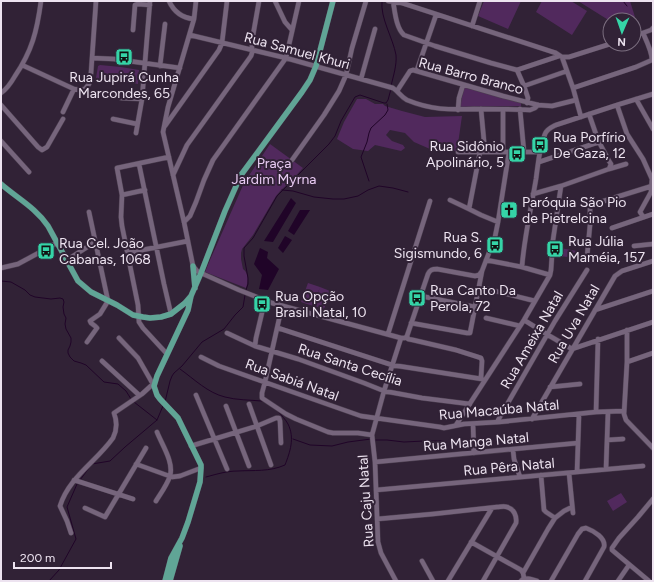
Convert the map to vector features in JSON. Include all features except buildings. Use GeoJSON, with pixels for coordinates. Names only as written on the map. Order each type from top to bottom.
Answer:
{"type":"FeatureCollection","features":[{"type":"Feature","properties":{"kind":"main road"},"geometry":{"type":"LineString","coordinates":[[1,184],[42,218],[78,281],[85,288],[139,317],[161,317],[171,314],[191,296],[241,175],[310,80],[316,66],[333,1]]}},
{"type":"Feature","properties":{"kind":"main road"},"geometry":{"type":"LineString","coordinates":[[193,266],[195,288]]}},
{"type":"Feature","properties":{"kind":"main road"},"geometry":{"type":"LineString","coordinates":[[170,581],[200,482],[202,468],[178,418],[157,395],[154,385],[188,310],[191,296]]}},
{"type":"Feature","properties":{"kind":"main road"},"geometry":{"type":"LineString","coordinates":[[166,581],[171,558],[182,538]]}},
{"type":"Feature","properties":{"kind":"street"},"geometry":{"type":"LineString","coordinates":[[1,93],[9,85],[30,49],[36,31],[41,1]]}},
{"type":"Feature","properties":{"kind":"street"},"geometry":{"type":"LineString","coordinates":[[22,65],[74,89],[85,89],[89,84],[91,73],[96,1]]}},
{"type":"Feature","properties":{"kind":"street"},"geometry":{"type":"LineString","coordinates":[[169,1],[174,9],[181,15],[185,18],[194,20]]}},
{"type":"Feature","properties":{"kind":"street"},"geometry":{"type":"LineString","coordinates":[[196,1],[194,20],[163,132],[193,266],[197,271],[239,290],[282,306],[401,338],[405,338],[406,336],[430,270],[433,269],[475,276],[479,275],[482,271]]}},
{"type":"Feature","properties":{"kind":"street"},"geometry":{"type":"LineString","coordinates":[[164,128],[180,107],[222,43],[227,1]]}},
{"type":"Feature","properties":{"kind":"street"},"geometry":{"type":"LineString","coordinates":[[173,175],[187,145],[251,56],[259,1]]}},
{"type":"Feature","properties":{"kind":"street"},"geometry":{"type":"LineString","coordinates":[[275,1],[285,22],[292,30]]}},
{"type":"Feature","properties":{"kind":"street"},"geometry":{"type":"LineString","coordinates":[[184,222],[190,216],[213,160],[286,58],[299,1]]}},
{"type":"Feature","properties":{"kind":"street"},"geometry":{"type":"LineString","coordinates":[[292,160],[339,91],[346,75],[352,48],[366,1]]}},
{"type":"Feature","properties":{"kind":"street"},"geometry":{"type":"LineString","coordinates":[[388,1],[402,3],[556,53],[560,56],[567,71],[581,117]]}},
{"type":"Feature","properties":{"kind":"street"},"geometry":{"type":"LineString","coordinates":[[393,1],[400,30],[404,35],[426,44],[517,70],[560,56],[569,57],[602,47]]}},
{"type":"Feature","properties":{"kind":"street"},"geometry":{"type":"LineString","coordinates":[[472,26],[480,1]]}},
{"type":"Feature","properties":{"kind":"street"},"geometry":{"type":"LineString","coordinates":[[133,30],[135,5],[150,3],[142,99],[136,133]]}},
{"type":"Feature","properties":{"kind":"street"},"geometry":{"type":"LineString","coordinates":[[417,70],[436,15]]}},
{"type":"Feature","properties":{"kind":"street"},"geometry":{"type":"LineString","coordinates":[[160,66],[165,24]]}},
{"type":"Feature","properties":{"kind":"street"},"geometry":{"type":"LineString","coordinates":[[573,88],[636,67],[652,60],[651,52],[643,33],[653,28]]}},
{"type":"Feature","properties":{"kind":"street"},"geometry":{"type":"LineString","coordinates":[[361,79],[375,29]]}},
{"type":"Feature","properties":{"kind":"street","name":"Rua Samuel Khuri"},"geometry":{"type":"LineString","coordinates":[[190,35],[316,66],[395,90]]}},
{"type":"Feature","properties":{"kind":"street"},"geometry":{"type":"LineString","coordinates":[[92,58],[114,59],[180,68]]}},
{"type":"Feature","properties":{"kind":"street","name":"Rua Barro Branco"},"geometry":{"type":"LineString","coordinates":[[395,90],[410,71],[417,70],[463,85],[538,105]]}},
{"type":"Feature","properties":{"kind":"street"},"geometry":{"type":"LineString","coordinates":[[517,70],[528,98],[527,102]]}},
{"type":"Feature","properties":{"kind":"street"},"geometry":{"type":"LineString","coordinates":[[524,86],[567,71]]}},
{"type":"Feature","properties":{"kind":"street"},"geometry":{"type":"LineString","coordinates":[[458,110],[463,85]]}},
{"type":"Feature","properties":{"kind":"street"},"geometry":{"type":"LineString","coordinates":[[63,112],[74,89]]}},
{"type":"Feature","properties":{"kind":"street"},"geometry":{"type":"LineString","coordinates":[[395,90],[402,97],[408,100],[430,107],[458,110],[526,110],[533,109],[538,105],[552,106],[576,100]]}},
{"type":"Feature","properties":{"kind":"street"},"geometry":{"type":"LineString","coordinates":[[522,267],[524,245],[540,152],[545,134],[550,128],[556,125],[653,94]]}},
{"type":"Feature","properties":{"kind":"street"},"geometry":{"type":"LineString","coordinates":[[121,98],[142,99]]}},
{"type":"Feature","properties":{"kind":"street"},"geometry":{"type":"LineString","coordinates":[[636,99],[653,129]]}},
{"type":"Feature","properties":{"kind":"street","name":"Rua Barro Branco"},"geometry":{"type":"LineString","coordinates":[[526,110],[527,102]]}},
{"type":"Feature","properties":{"kind":"street"},"geometry":{"type":"LineString","coordinates":[[170,103],[180,107]]}},
{"type":"Feature","properties":{"kind":"street"},"geometry":{"type":"LineString","coordinates":[[1,105],[42,150],[47,147],[63,119]]}},
{"type":"Feature","properties":{"kind":"street"},"geometry":{"type":"LineString","coordinates":[[617,105],[627,134],[651,177],[652,186],[649,196],[640,212],[644,217]]}},
{"type":"Feature","properties":{"kind":"street"},"geometry":{"type":"LineString","coordinates":[[469,209],[475,177],[482,152],[481,109]]}},
{"type":"Feature","properties":{"kind":"street"},"geometry":{"type":"LineString","coordinates":[[411,323],[467,333],[470,332],[482,271],[495,236],[498,222],[506,152],[503,110]]}},
{"type":"Feature","properties":{"kind":"street"},"geometry":{"type":"LineString","coordinates":[[520,110],[524,152]]}},
{"type":"Feature","properties":{"kind":"street"},"geometry":{"type":"LineString","coordinates":[[589,114],[599,142],[610,161],[611,164],[609,169]]}},
{"type":"Feature","properties":{"kind":"street"},"geometry":{"type":"LineString","coordinates":[[113,119],[137,124]]}},
{"type":"Feature","properties":{"kind":"street"},"geometry":{"type":"LineString","coordinates":[[1,141],[30,172]]}},
{"type":"Feature","properties":{"kind":"street"},"geometry":{"type":"LineString","coordinates":[[539,162],[599,142]]}},
{"type":"Feature","properties":{"kind":"street"},"geometry":{"type":"LineString","coordinates":[[458,152],[540,152]]}},
{"type":"Feature","properties":{"kind":"street"},"geometry":{"type":"LineString","coordinates":[[167,354],[139,322],[138,305],[122,226],[122,195],[117,168],[169,157]]}},
{"type":"Feature","properties":{"kind":"street"},"geometry":{"type":"LineString","coordinates":[[139,164],[171,314]]}},
{"type":"Feature","properties":{"kind":"street"},"geometry":{"type":"LineString","coordinates":[[533,194],[626,164]]}},
{"type":"Feature","properties":{"kind":"street"},"geometry":{"type":"LineString","coordinates":[[535,185],[537,189],[541,191]]}},
{"type":"Feature","properties":{"kind":"street"},"geometry":{"type":"LineString","coordinates":[[456,425],[470,404],[483,380],[524,320],[550,275],[552,266],[553,240],[561,186]]}},
{"type":"Feature","properties":{"kind":"street"},"geometry":{"type":"LineString","coordinates":[[587,257],[591,205],[652,186]]}},
{"type":"Feature","properties":{"kind":"street"},"geometry":{"type":"LineString","coordinates":[[122,195],[145,190]]}},
{"type":"Feature","properties":{"kind":"street"},"geometry":{"type":"LineString","coordinates":[[450,200],[498,222]]}},
{"type":"Feature","properties":{"kind":"street"},"geometry":{"type":"LineString","coordinates":[[388,334],[430,201]]}},
{"type":"Feature","properties":{"kind":"street"},"geometry":{"type":"LineString","coordinates":[[87,342],[97,328],[90,321],[100,314],[108,301],[89,212]]}},
{"type":"Feature","properties":{"kind":"street"},"geometry":{"type":"LineString","coordinates":[[612,228],[653,214]]}},
{"type":"Feature","properties":{"kind":"street"},"geometry":{"type":"LineString","coordinates":[[127,253],[188,241]]}},
{"type":"Feature","properties":{"kind":"street"},"geometry":{"type":"LineString","coordinates":[[66,260],[95,242]]}},
{"type":"Feature","properties":{"kind":"street"},"geometry":{"type":"LineString","coordinates":[[1,268],[18,264],[57,243]]}},
{"type":"Feature","properties":{"kind":"street"},"geometry":{"type":"LineString","coordinates":[[634,246],[653,244]]}},
{"type":"Feature","properties":{"kind":"street"},"geometry":{"type":"LineString","coordinates":[[486,260],[522,267],[550,275]]}},
{"type":"Feature","properties":{"kind":"street","name":"Rua Uva Natal"},"geometry":{"type":"LineString","coordinates":[[532,419],[616,274],[653,261]]}},
{"type":"Feature","properties":{"kind":"street","name":"Rua Ameixa Natal"},"geometry":{"type":"LineString","coordinates":[[497,422],[587,270]]}},
{"type":"Feature","properties":{"kind":"street"},"geometry":{"type":"LineString","coordinates":[[479,287],[535,301]]}},
{"type":"Feature","properties":{"kind":"street"},"geometry":{"type":"LineString","coordinates":[[595,310],[653,291]]}},
{"type":"Feature","properties":{"kind":"street"},"geometry":{"type":"LineString","coordinates":[[421,296],[475,307]]}},
{"type":"Feature","properties":{"kind":"street"},"geometry":{"type":"LineString","coordinates":[[255,346],[265,300]]}},
{"type":"Feature","properties":{"kind":"street"},"geometry":{"type":"LineString","coordinates":[[282,306],[262,398],[290,417],[333,433],[358,433],[372,437]]}},
{"type":"Feature","properties":{"kind":"street"},"geometry":{"type":"LineString","coordinates":[[486,318],[520,326]]}},
{"type":"Feature","properties":{"kind":"street"},"geometry":{"type":"LineString","coordinates":[[524,320],[572,349],[598,339],[653,322]]}},
{"type":"Feature","properties":{"kind":"street"},"geometry":{"type":"LineString","coordinates":[[278,328],[392,365],[483,380]]}},
{"type":"Feature","properties":{"kind":"street"},"geometry":{"type":"LineString","coordinates":[[627,330],[624,414],[626,420],[653,448]]}},
{"type":"Feature","properties":{"kind":"street","name":"Rua Santa Cecília"},"geometry":{"type":"LineString","coordinates":[[227,332],[255,346],[272,350],[384,391],[422,398],[470,404]]}},
{"type":"Feature","properties":{"kind":"street"},"geometry":{"type":"LineString","coordinates":[[406,336],[408,339],[425,342],[481,358],[483,380]]}},
{"type":"Feature","properties":{"kind":"street"},"geometry":{"type":"LineString","coordinates":[[71,532],[60,506],[66,492],[113,438],[116,424],[114,413],[154,385],[138,358],[119,338]]}},
{"type":"Feature","properties":{"kind":"street","name":"Rua Caju Natal"},"geometry":{"type":"LineString","coordinates":[[396,581],[381,553],[378,542],[372,437],[376,418],[401,338]]}},
{"type":"Feature","properties":{"kind":"street"},"geometry":{"type":"LineString","coordinates":[[596,412],[598,339]]}},
{"type":"Feature","properties":{"kind":"street"},"geometry":{"type":"LineString","coordinates":[[627,362],[653,353]]}},
{"type":"Feature","properties":{"kind":"street","name":"Rua Sabiá Natal"},"geometry":{"type":"LineString","coordinates":[[201,357],[219,366],[361,416],[376,418]]}},
{"type":"Feature","properties":{"kind":"street"},"geometry":{"type":"LineString","coordinates":[[102,361],[139,395]]}},
{"type":"Feature","properties":{"kind":"street"},"geometry":{"type":"LineString","coordinates":[[550,387],[580,384]]}},
{"type":"Feature","properties":{"kind":"street"},"geometry":{"type":"LineString","coordinates":[[196,395],[227,469]]}},
{"type":"Feature","properties":{"kind":"street"},"geometry":{"type":"LineString","coordinates":[[249,404],[271,465]]}},
{"type":"Feature","properties":{"kind":"street"},"geometry":{"type":"LineString","coordinates":[[226,406],[249,466]]}},
{"type":"Feature","properties":{"kind":"street","name":"Rua Macaúba Natal"},"geometry":{"type":"LineString","coordinates":[[376,418],[444,428],[456,425],[579,415],[596,412],[624,411]]}},
{"type":"Feature","properties":{"kind":"street"},"geometry":{"type":"LineString","coordinates":[[606,469],[608,412]]}},
{"type":"Feature","properties":{"kind":"street"},"geometry":{"type":"LineString","coordinates":[[577,472],[579,415]]}},
{"type":"Feature","properties":{"kind":"street"},"geometry":{"type":"LineString","coordinates":[[191,446],[257,426],[274,418],[279,418],[280,420],[281,443]]}},
{"type":"Feature","properties":{"kind":"street"},"geometry":{"type":"LineString","coordinates":[[473,424],[474,453]]}},
{"type":"Feature","properties":{"kind":"street"},"geometry":{"type":"LineString","coordinates":[[156,432],[170,460],[171,470],[156,501]]}},
{"type":"Feature","properties":{"kind":"street"},"geometry":{"type":"LineString","coordinates":[[607,440],[623,439]]}},
{"type":"Feature","properties":{"kind":"street","name":"Rua Manga Natal"},"geometry":{"type":"LineString","coordinates":[[374,462],[578,443]]}},
{"type":"Feature","properties":{"kind":"street"},"geometry":{"type":"LineString","coordinates":[[85,508],[105,517],[146,448]]}},
{"type":"Feature","properties":{"kind":"street"},"geometry":{"type":"LineString","coordinates":[[513,450],[514,459],[520,477]]}},
{"type":"Feature","properties":{"kind":"street"},"geometry":{"type":"LineString","coordinates":[[136,464],[169,476],[176,477],[202,468]]}},
{"type":"Feature","properties":{"kind":"street","name":"Rua Pêra Natal"},"geometry":{"type":"LineString","coordinates":[[376,490],[643,466]]}},
{"type":"Feature","properties":{"kind":"street"},"geometry":{"type":"LineString","coordinates":[[569,473],[573,514]]}},
{"type":"Feature","properties":{"kind":"street"},"geometry":{"type":"LineString","coordinates":[[542,475],[545,512],[555,518]]}},
{"type":"Feature","properties":{"kind":"street"},"geometry":{"type":"LineString","coordinates":[[77,481],[134,499]]}},
{"type":"Feature","properties":{"kind":"street"},"geometry":{"type":"LineString","coordinates":[[649,581],[612,550],[612,548],[653,499]]}},
{"type":"Feature","properties":{"kind":"street"},"geometry":{"type":"LineString","coordinates":[[377,519],[419,516],[505,506],[508,507],[514,512],[516,523],[483,581]]}},
{"type":"Feature","properties":{"kind":"street"},"geometry":{"type":"LineString","coordinates":[[523,577],[555,518],[572,507]]}},
{"type":"Feature","properties":{"kind":"street"},"geometry":{"type":"LineString","coordinates":[[448,581],[492,508]]}},
{"type":"Feature","properties":{"kind":"street"},"geometry":{"type":"LineString","coordinates":[[551,581],[574,540],[582,529],[586,528],[603,539],[605,545],[585,581]]}},
{"type":"Feature","properties":{"kind":"street"},"geometry":{"type":"LineString","coordinates":[[471,542],[521,570],[523,577]]}},
{"type":"Feature","properties":{"kind":"street"},"geometry":{"type":"LineString","coordinates":[[422,561],[433,581]]}},
{"type":"Feature","properties":{"kind":"street"},"geometry":{"type":"LineString","coordinates":[[618,581],[629,565]]}},
{"type":"Feature","properties":{"kind":"street"},"geometry":{"type":"LineString","coordinates":[[523,577],[537,581]]}},
{"type":"Feature","properties":{"kind":"green space"},"geometry":{"type":"Polygon","coordinates":[[[484,1],[521,1],[508,29],[478,16],[484,1]]]}},
{"type":"Feature","properties":{"kind":"green space"},"geometry":{"type":"Polygon","coordinates":[[[542,1],[571,1],[587,11],[572,35],[536,12],[542,1]]]}},
{"type":"Feature","properties":{"kind":"green space"},"geometry":{"type":"Polygon","coordinates":[[[578,1],[630,1],[633,12],[602,12],[602,16],[578,1]]]}},
{"type":"Feature","properties":{"kind":"green space"},"geometry":{"type":"Polygon","coordinates":[[[98,66],[139,70],[138,84],[96,78],[98,66]]]}},
{"type":"Feature","properties":{"kind":"green space"},"geometry":{"type":"Polygon","coordinates":[[[464,87],[521,103],[521,106],[460,107],[464,87]]]}},
{"type":"Feature","properties":{"kind":"green space"},"geometry":{"type":"Polygon","coordinates":[[[357,99],[366,99],[375,104],[383,104],[385,106],[425,117],[462,116],[457,151],[442,150],[440,144],[434,143],[430,149],[414,142],[405,133],[390,130],[386,135],[392,141],[403,145],[405,148],[401,151],[375,145],[368,151],[353,149],[337,139],[344,122],[357,99]]]}},
{"type":"Feature","properties":{"kind":"green space","name":"Praça Jardim Myrna"},"geometry":{"type":"Polygon","coordinates":[[[270,144],[303,168],[276,196],[253,235],[242,249],[241,259],[243,269],[248,278],[246,288],[205,272],[244,183],[270,144]]]}},
{"type":"Feature","properties":{"kind":"green space"},"geometry":{"type":"Polygon","coordinates":[[[560,248],[577,251],[576,258],[559,256],[560,248]]]}},
{"type":"Feature","properties":{"kind":"green space"},"geometry":{"type":"Polygon","coordinates":[[[308,283],[320,287],[313,306],[301,302],[308,283]]]}},
{"type":"Feature","properties":{"kind":"green space"},"geometry":{"type":"Polygon","coordinates":[[[320,287],[330,291],[324,309],[314,306],[320,287]]]}},
{"type":"Feature","properties":{"kind":"green space"},"geometry":{"type":"Polygon","coordinates":[[[621,493],[627,502],[613,511],[607,501],[621,493]]]}},
{"type":"Feature","properties":{"kind":"shaded area"},"geometry":{"type":"Polygon","coordinates":[[[291,198],[296,203],[273,242],[264,241],[291,198]]]}},
{"type":"Feature","properties":{"kind":"shaded area"},"geometry":{"type":"Polygon","coordinates":[[[300,210],[310,210],[294,235],[288,231],[300,210]]]}},
{"type":"Feature","properties":{"kind":"shaded area"},"geometry":{"type":"Polygon","coordinates":[[[285,236],[292,240],[283,253],[278,248],[285,236]]]}},
{"type":"Feature","properties":{"kind":"shaded area"},"geometry":{"type":"Polygon","coordinates":[[[260,248],[268,252],[267,258],[279,269],[268,290],[259,289],[262,275],[254,264],[260,248]]]}},
{"type":"Feature","properties":{"kind":"waterway"},"geometry":{"type":"LineString","coordinates":[[382,1],[383,14],[396,55],[391,86]]}},
{"type":"Feature","properties":{"kind":"waterway"},"geometry":{"type":"LineString","coordinates":[[623,1],[627,6]]}},
{"type":"Feature","properties":{"kind":"waterway"},"geometry":{"type":"LineString","coordinates":[[246,290],[248,278],[244,248],[253,238],[277,196],[329,144],[335,136],[341,121],[355,97],[360,95],[386,103],[391,89]]}},
{"type":"Feature","properties":{"kind":"waterway"},"geometry":{"type":"LineString","coordinates":[[369,181],[361,157],[371,128],[385,115],[388,110],[387,104]]}},
{"type":"Feature","properties":{"kind":"waterway"},"geometry":{"type":"LineString","coordinates":[[282,190],[293,191],[314,197],[333,199],[344,199],[358,196],[379,186],[408,192]]}},
{"type":"Feature","properties":{"kind":"waterway"},"geometry":{"type":"LineString","coordinates":[[581,259],[590,261]]}},
{"type":"Feature","properties":{"kind":"waterway"},"geometry":{"type":"LineString","coordinates":[[1,281],[11,282],[35,297],[63,299],[66,329],[71,338],[68,350],[70,357],[74,361],[86,365],[104,382],[118,384],[126,391],[131,399]]}},
{"type":"Feature","properties":{"kind":"waterway"},"geometry":{"type":"LineString","coordinates":[[165,402],[170,381],[174,373],[182,366],[202,342],[224,329],[243,307],[245,295]]}},
{"type":"Feature","properties":{"kind":"waterway"},"geometry":{"type":"LineString","coordinates":[[180,369],[201,385],[219,395],[234,399],[262,401]]}},
{"type":"Feature","properties":{"kind":"waterway"},"geometry":{"type":"LineString","coordinates":[[134,402],[157,420]]}},
{"type":"Feature","properties":{"kind":"waterway"},"geometry":{"type":"LineString","coordinates":[[80,480],[92,464],[110,461],[157,420],[163,406]]}},
{"type":"Feature","properties":{"kind":"waterway"},"geometry":{"type":"LineString","coordinates":[[206,477],[230,472],[267,470],[285,465],[290,450],[291,434],[288,424],[278,411]]}},
{"type":"Feature","properties":{"kind":"waterway"},"geometry":{"type":"LineString","coordinates":[[293,439],[310,445],[332,446],[371,439]]}},
{"type":"Feature","properties":{"kind":"waterway"},"geometry":{"type":"LineString","coordinates":[[374,440],[404,442],[443,441]]}},
{"type":"Feature","properties":{"kind":"waterway"},"geometry":{"type":"LineString","coordinates":[[49,581],[59,570],[76,539],[67,507],[77,484]]}},
{"type":"Feature","properties":{"kind":"place","name":"Rua Jupirá Cunha Marcondes, 65"},"geometry":{"type":"Point","coordinates":[124,57]}},
{"type":"Feature","properties":{"kind":"place","name":"Rua Porfírio De Gaza, 12"},"geometry":{"type":"Point","coordinates":[540,145]}},
{"type":"Feature","properties":{"kind":"place","name":"Rua Sidônio Apolinário, 5"},"geometry":{"type":"Point","coordinates":[517,154]}},
{"type":"Feature","properties":{"kind":"place","name":"Paróquia São Pio de Pietrelcina"},"geometry":{"type":"Point","coordinates":[509,210]}},
{"type":"Feature","properties":{"kind":"place","name":"Rua S. Sigismundo, 6"},"geometry":{"type":"Point","coordinates":[495,245]}},
{"type":"Feature","properties":{"kind":"place","name":"Rua Júlia Maméia, 157"},"geometry":{"type":"Point","coordinates":[555,249]}},
{"type":"Feature","properties":{"kind":"place","name":"Rua Cel. João Cabanas, 1068"},"geometry":{"type":"Point","coordinates":[46,251]}},
{"type":"Feature","properties":{"kind":"place","name":"Rua Canto Da Perola, 72"},"geometry":{"type":"Point","coordinates":[417,298]}},
{"type":"Feature","properties":{"kind":"place","name":"Rua Opção Brasil Natal, 10"},"geometry":{"type":"Point","coordinates":[262,304]}}]}
